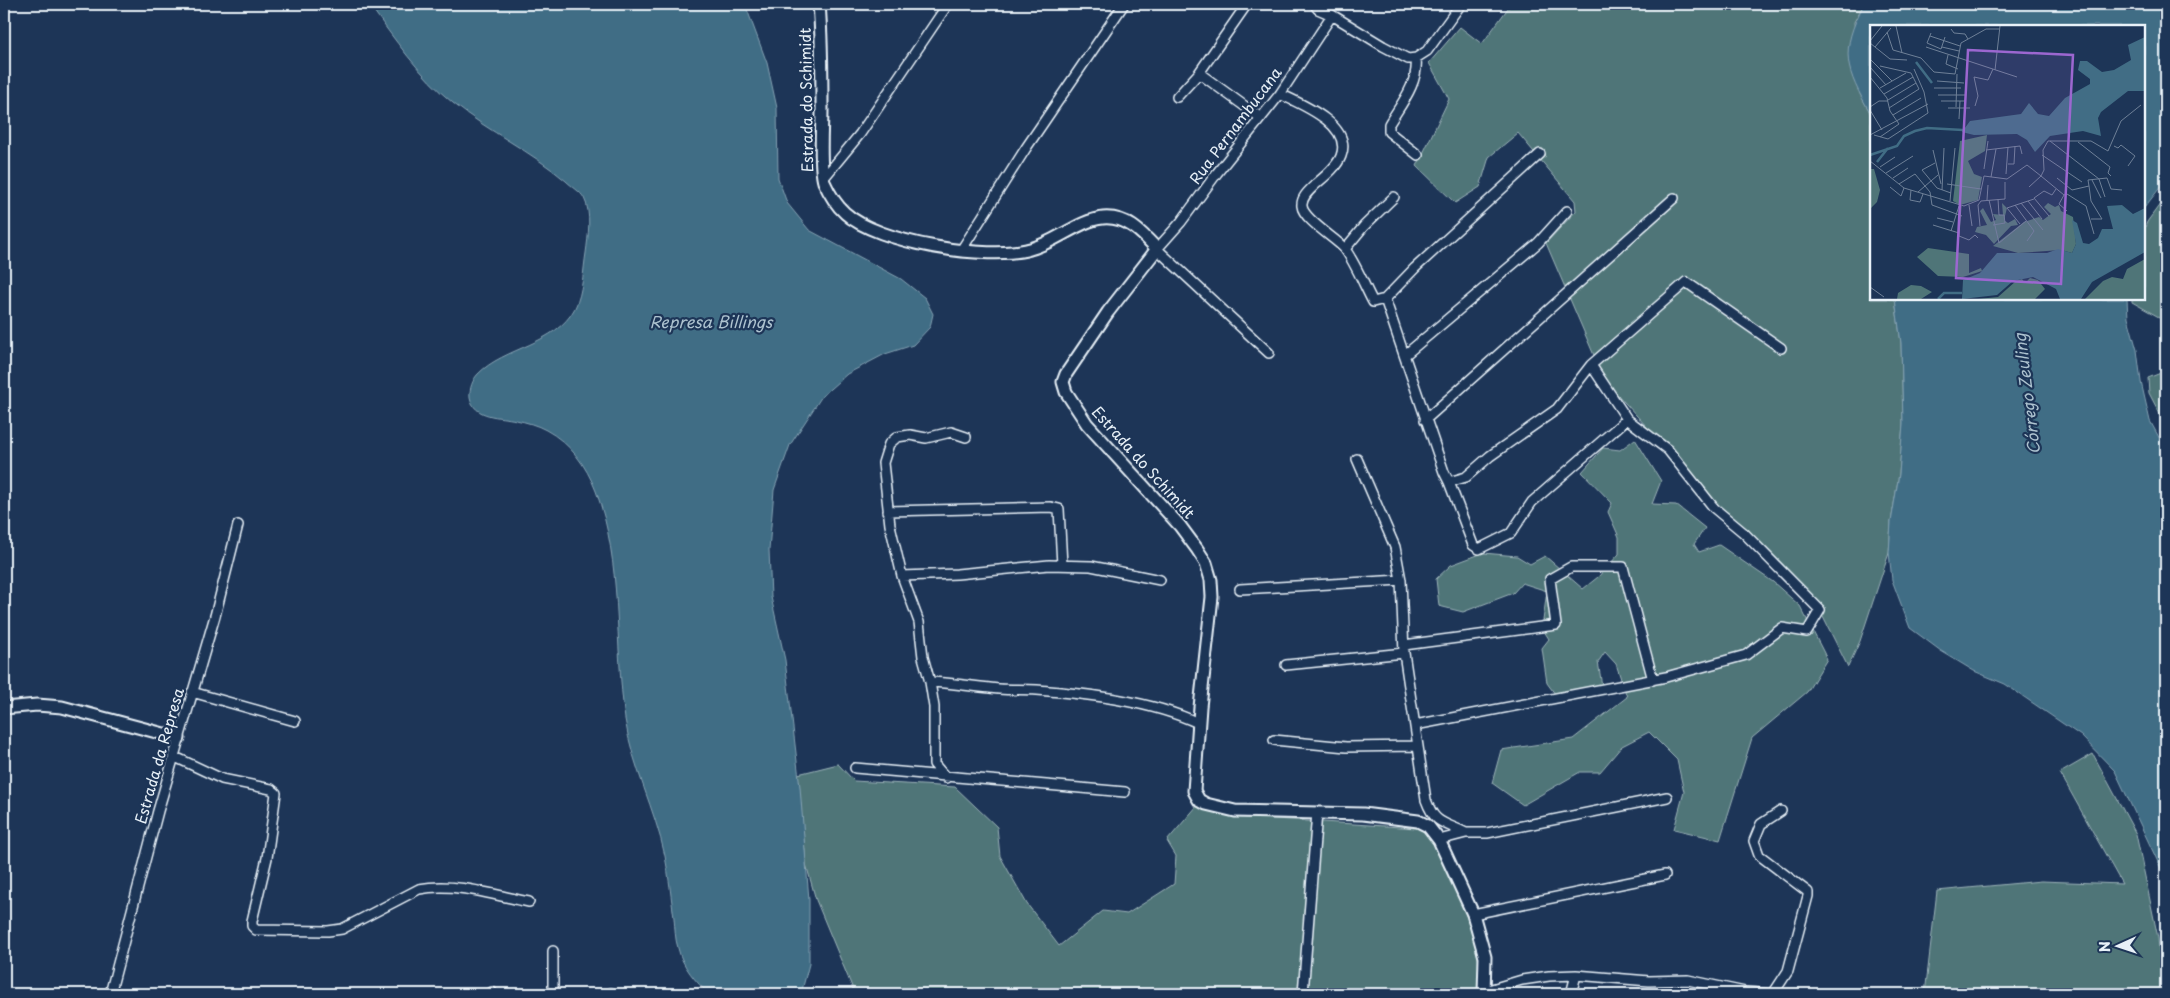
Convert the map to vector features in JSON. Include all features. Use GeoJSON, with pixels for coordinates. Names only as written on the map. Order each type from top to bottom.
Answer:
{"type":"FeatureCollection","features":[{"type":"Feature","properties":{"kind":"street","name":"Estrada do Schimidt"},"geometry":{"type":"LineString","coordinates":[[819,4],[823,56],[823,179],[830,195],[845,214],[861,224],[918,244],[999,253],[1029,250],[1047,244],[1090,222],[1103,218],[1119,219],[1132,225],[1156,249],[1108,312],[1066,374],[1064,382],[1066,392],[1087,424],[1180,526],[1206,563],[1211,580],[1212,598],[1198,723],[1194,790],[1199,800],[1211,806],[1235,811],[1363,814],[1418,821],[1428,826],[1440,840],[1473,914],[1485,957],[1484,992]]}},
{"type":"Feature","properties":{"kind":"street"},"geometry":{"type":"LineString","coordinates":[[823,179],[860,134],[948,4]]}},
{"type":"Feature","properties":{"kind":"street"},"geometry":{"type":"LineString","coordinates":[[962,250],[1026,148],[1124,4]]}},
{"type":"Feature","properties":{"kind":"street"},"geometry":{"type":"LineString","coordinates":[[1177,97],[1199,73],[1247,4]]}},
{"type":"Feature","properties":{"kind":"street"},"geometry":{"type":"LineString","coordinates":[[1314,4],[1318,9],[1332,15],[1408,59],[1416,58],[1426,51],[1461,4]]}},
{"type":"Feature","properties":{"kind":"street","name":"Rua Pernambucana"},"geometry":{"type":"LineString","coordinates":[[1156,249],[1181,222],[1280,94],[1332,15]]}},
{"type":"Feature","properties":{"kind":"street"},"geometry":{"type":"LineString","coordinates":[[1416,58],[1418,69],[1415,80],[1389,124],[1389,132],[1418,155]]}},
{"type":"Feature","properties":{"kind":"street"},"geometry":{"type":"LineString","coordinates":[[1199,73],[1261,118]]}},
{"type":"Feature","properties":{"kind":"street"},"geometry":{"type":"LineString","coordinates":[[1280,94],[1315,110],[1338,131],[1343,147],[1341,157],[1302,199],[1301,207],[1306,216],[1344,249],[1373,302],[1385,298],[1415,268],[1540,154]]}},
{"type":"Feature","properties":{"kind":"street"},"geometry":{"type":"LineString","coordinates":[[1344,249],[1364,226],[1394,197]]}},
{"type":"Feature","properties":{"kind":"street"},"geometry":{"type":"LineString","coordinates":[[1425,420],[1674,198]]}},
{"type":"Feature","properties":{"kind":"street"},"geometry":{"type":"LineString","coordinates":[[1405,355],[1538,243],[1567,211]]}},
{"type":"Feature","properties":{"kind":"street"},"geometry":{"type":"LineString","coordinates":[[1156,249],[1269,353]]}},
{"type":"Feature","properties":{"kind":"street"},"geometry":{"type":"LineString","coordinates":[[1449,482],[1466,477],[1490,456],[1557,409],[1591,365],[1686,282],[1781,348]]}},
{"type":"Feature","properties":{"kind":"street"},"geometry":{"type":"LineString","coordinates":[[1385,298],[1444,472],[1472,545],[1479,549],[1511,533],[1532,502],[1627,419]]}},
{"type":"Feature","properties":{"kind":"street"},"geometry":{"type":"LineString","coordinates":[[1415,725],[1653,680],[1746,655],[1782,628],[1807,632],[1820,610],[1744,533],[1714,508],[1668,450],[1627,419],[1591,365]]}},
{"type":"Feature","properties":{"kind":"street"},"geometry":{"type":"LineString","coordinates":[[946,778],[934,764],[934,707],[930,682],[923,657],[919,622],[902,576],[888,511],[883,463],[889,444],[897,437],[926,438],[951,432],[966,437]]}},
{"type":"Feature","properties":{"kind":"street"},"geometry":{"type":"LineString","coordinates":[[1357,458],[1395,547],[1401,580],[1404,649],[1426,800],[1431,814],[1438,822],[1466,833]]}},
{"type":"Feature","properties":{"kind":"street"},"geometry":{"type":"LineString","coordinates":[[888,511],[1059,508],[1062,565]]}},
{"type":"Feature","properties":{"kind":"street","name":"Estrada da Represa"},"geometry":{"type":"LineString","coordinates":[[110,994],[173,756],[228,570],[238,525]]}},
{"type":"Feature","properties":{"kind":"street"},"geometry":{"type":"LineString","coordinates":[[902,576],[1062,565],[1092,566],[1160,580]]}},
{"type":"Feature","properties":{"kind":"street"},"geometry":{"type":"LineString","coordinates":[[1286,665],[1556,625],[1550,579],[1571,567],[1623,567],[1653,680]]}},
{"type":"Feature","properties":{"kind":"street"},"geometry":{"type":"LineString","coordinates":[[1240,589],[1401,580]]}},
{"type":"Feature","properties":{"kind":"street"},"geometry":{"type":"LineString","coordinates":[[930,682],[962,683],[999,689],[1037,690],[1121,700],[1185,717],[1198,723]]}},
{"type":"Feature","properties":{"kind":"street"},"geometry":{"type":"LineString","coordinates":[[192,692],[294,721]]}},
{"type":"Feature","properties":{"kind":"street"},"geometry":{"type":"LineString","coordinates":[[4,708],[37,705],[62,707],[179,738]]}},
{"type":"Feature","properties":{"kind":"street"},"geometry":{"type":"LineString","coordinates":[[1274,740],[1346,747],[1418,746]]}},
{"type":"Feature","properties":{"kind":"street"},"geometry":{"type":"LineString","coordinates":[[173,756],[222,779],[272,789],[276,793],[267,858],[252,921],[252,926],[256,930],[328,931],[342,929],[419,889],[430,887],[450,887],[529,902]]}},
{"type":"Feature","properties":{"kind":"street"},"geometry":{"type":"LineString","coordinates":[[855,768],[946,778],[1125,792]]}},
{"type":"Feature","properties":{"kind":"street"},"geometry":{"type":"LineString","coordinates":[[1440,840],[1466,833],[1488,832],[1666,797]]}},
{"type":"Feature","properties":{"kind":"street"},"geometry":{"type":"LineString","coordinates":[[1484,992],[1522,980],[1576,975],[1648,981],[1688,980],[1745,993],[1773,994],[1788,971],[1808,896],[1808,892],[1759,855],[1754,841],[1761,824],[1781,811]]}},
{"type":"Feature","properties":{"kind":"street"},"geometry":{"type":"LineString","coordinates":[[1303,994],[1317,812]]}},
{"type":"Feature","properties":{"kind":"street"},"geometry":{"type":"LineString","coordinates":[[1473,914],[1664,875]]}},
{"type":"Feature","properties":{"kind":"street"},"geometry":{"type":"LineString","coordinates":[[553,950],[553,994]]}},
{"type":"Feature","properties":{"kind":"street"},"geometry":{"type":"LineString","coordinates":[[1571,994],[1576,975]]}},
{"type":"Feature","properties":{"kind":"green space"},"geometry":{"type":"Polygon","coordinates":[[[1511,4],[1864,4],[1854,22],[1860,94],[1870,112],[1870,300],[1895,300],[1901,343],[1903,423],[1889,553],[1860,641],[1848,667],[1816,603],[1714,508],[1668,450],[1605,381],[1546,243],[1576,211],[1575,201],[1518,133],[1489,157],[1480,187],[1455,203],[1417,166],[1449,99],[1429,63],[1460,27],[1482,44],[1511,4]]]}},
{"type":"Feature","properties":{"kind":"green space"},"geometry":{"type":"Polygon","coordinates":[[[2166,196],[2166,321],[2132,302],[2132,300],[2145,300],[2145,227],[2166,196]]]}},
{"type":"Feature","properties":{"kind":"green space"},"geometry":{"type":"Polygon","coordinates":[[[2166,371],[2166,435],[2163,420],[2149,393],[2148,378],[2166,371]]]}},
{"type":"Feature","properties":{"kind":"green space"},"geometry":{"type":"Polygon","coordinates":[[[1635,439],[1661,481],[1652,504],[1676,505],[1705,528],[1694,544],[1699,552],[1719,545],[1773,582],[1800,606],[1827,659],[1807,692],[1752,738],[1720,840],[1674,829],[1684,792],[1677,760],[1649,732],[1622,746],[1600,772],[1580,772],[1523,805],[1492,783],[1501,750],[1573,739],[1627,697],[1616,664],[1605,652],[1598,662],[1602,686],[1558,698],[1547,683],[1542,648],[1549,639],[1542,628],[1547,591],[1522,583],[1513,593],[1463,612],[1439,606],[1436,579],[1451,565],[1483,553],[1517,556],[1530,564],[1545,556],[1583,589],[1598,577],[1619,554],[1619,537],[1608,512],[1612,503],[1582,472],[1603,448],[1620,450],[1635,439]]]}},
{"type":"Feature","properties":{"kind":"green space"},"geometry":{"type":"Polygon","coordinates":[[[2093,754],[2136,834],[2158,938],[2163,994],[1925,994],[1937,891],[2041,881],[2122,884],[2060,773],[2093,754]]]}},
{"type":"Feature","properties":{"kind":"green space"},"geometry":{"type":"Polygon","coordinates":[[[838,764],[854,781],[955,787],[997,827],[1000,856],[1027,904],[1059,946],[1103,911],[1127,914],[1174,884],[1176,856],[1167,841],[1197,806],[1228,816],[1416,828],[1431,835],[1457,890],[1474,938],[1483,982],[1480,994],[855,994],[816,900],[806,864],[798,774],[838,764]]]}},
{"type":"Feature","properties":{"kind":"water","name":"Represa Billings"},"geometry":{"type":"Polygon","coordinates":[[[369,4],[745,4],[767,63],[777,108],[778,178],[787,203],[809,230],[901,279],[925,298],[933,314],[930,327],[913,345],[885,354],[847,374],[822,396],[790,445],[774,490],[769,550],[771,597],[785,660],[800,787],[809,900],[809,964],[801,994],[709,994],[686,967],[676,941],[670,887],[661,839],[628,736],[622,690],[614,575],[605,518],[596,491],[582,464],[570,448],[555,435],[531,424],[482,413],[472,404],[470,397],[472,384],[478,374],[501,358],[543,338],[555,330],[575,308],[581,288],[588,233],[589,218],[584,198],[553,170],[453,103],[429,81],[369,4]]]}},
{"type":"Feature","properties":{"kind":"water"},"geometry":{"type":"Polygon","coordinates":[[[1864,4],[2166,4],[2166,180],[2145,207],[2145,25],[1870,25],[1870,112],[1855,85],[1848,60],[1848,48],[1856,21],[1864,4]]]}},
{"type":"Feature","properties":{"kind":"water","name":"Córrego Zeuling"},"geometry":{"type":"Polygon","coordinates":[[[1895,300],[2127,300],[2128,318],[2137,350],[2141,382],[2150,421],[2166,450],[2166,879],[2115,771],[2081,736],[2005,684],[1974,671],[1941,651],[1910,628],[1892,580],[1889,553],[1903,423],[1901,343],[1895,300]]]}}]}
